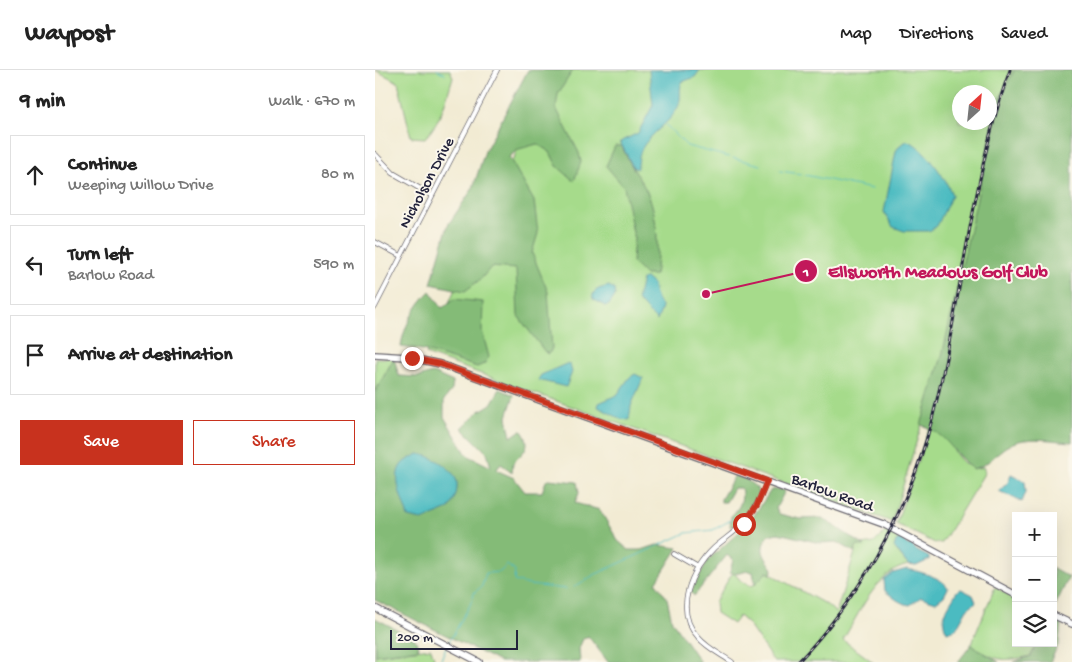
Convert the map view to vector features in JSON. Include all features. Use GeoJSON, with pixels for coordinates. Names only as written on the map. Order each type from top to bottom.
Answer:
{"type":"FeatureCollection","features":[{"type":"Feature","properties":{"kind":"street","name":"Nicholson Drive"},"geometry":{"type":"LineString","coordinates":[[375,307],[497,70]]}},
{"type":"Feature","properties":{"kind":"street"},"geometry":{"type":"LineString","coordinates":[[375,154],[393,173],[431,195]]}},
{"type":"Feature","properties":{"kind":"street"},"geometry":{"type":"LineString","coordinates":[[375,242],[401,256]]}},
{"type":"Feature","properties":{"kind":"street","name":"Barlow Road"},"geometry":{"type":"LineString","coordinates":[[375,355],[407,356],[440,364],[767,481],[893,528],[1012,592]]}},
{"type":"Feature","properties":{"kind":"street"},"geometry":{"type":"LineString","coordinates":[[731,662],[700,639],[688,620],[686,607],[688,592],[697,568],[715,547],[747,520],[757,505],[767,481]]}},
{"type":"Feature","properties":{"kind":"street"},"geometry":{"type":"LineString","coordinates":[[674,554],[697,568]]}},
{"type":"Feature","properties":{"kind":"street"},"geometry":{"type":"LineString","coordinates":[[375,608],[479,662]]}},
{"type":"Feature","properties":{"kind":"street"},"geometry":{"type":"LineString","coordinates":[[1057,616],[1072,624]]}},
{"type":"Feature","properties":{"kind":"green space"},"geometry":{"type":"Polygon","coordinates":[[[375,70],[450,70],[453,77],[442,110],[431,132],[425,138],[411,137],[398,82],[375,70]]]}},
{"type":"Feature","properties":{"kind":"green space"},"geometry":{"type":"Polygon","coordinates":[[[528,70],[573,70],[558,94],[556,108],[579,153],[581,162],[574,181],[557,166],[550,152],[537,144],[519,149],[509,157],[534,201],[538,233],[532,253],[548,292],[552,348],[549,354],[545,352],[518,316],[516,269],[491,267],[481,279],[465,291],[431,284],[448,225],[473,188],[485,151],[528,70]]]}},
{"type":"Feature","properties":{"kind":"green space"},"geometry":{"type":"Polygon","coordinates":[[[553,70],[1014,70],[997,108],[997,85],[952,85],[952,130],[992,130],[952,325],[892,522],[426,354],[553,70]]]}},
{"type":"Feature","properties":{"kind":"green space"},"geometry":{"type":"Polygon","coordinates":[[[1014,70],[1072,70],[1072,442],[1040,439],[1023,440],[1009,445],[985,464],[973,469],[944,438],[921,425],[942,356],[992,130],[997,130],[998,103],[1014,70]]]}},
{"type":"Feature","properties":{"kind":"green space"},"geometry":{"type":"Polygon","coordinates":[[[615,146],[622,146],[648,194],[654,212],[657,234],[655,275],[645,275],[632,262],[634,238],[624,187],[606,166],[615,146]]]}},
{"type":"Feature","properties":{"kind":"green space"},"geometry":{"type":"Polygon","coordinates":[[[430,291],[442,308],[454,299],[483,302],[482,331],[489,357],[484,364],[477,367],[423,350],[401,347],[404,332],[411,317],[430,291]]]}},
{"type":"Feature","properties":{"kind":"green space"},"geometry":{"type":"Polygon","coordinates":[[[375,358],[394,358],[375,392],[375,358]]]}},
{"type":"Feature","properties":{"kind":"green space"},"geometry":{"type":"Polygon","coordinates":[[[394,358],[399,376],[418,377],[433,373],[453,382],[452,390],[444,400],[444,417],[467,455],[491,467],[487,453],[462,428],[478,412],[491,404],[500,389],[514,395],[507,417],[511,437],[521,430],[527,440],[527,445],[513,463],[512,472],[501,464],[496,470],[514,478],[525,492],[542,492],[546,481],[549,479],[577,482],[579,493],[575,503],[600,510],[618,541],[629,550],[641,550],[657,545],[678,548],[656,583],[667,598],[672,621],[700,662],[608,662],[588,636],[583,639],[579,648],[580,662],[500,662],[375,600],[375,392],[394,358]]]}},
{"type":"Feature","properties":{"kind":"green space"},"geometry":{"type":"Polygon","coordinates":[[[929,428],[943,436],[964,463],[973,469],[983,467],[985,472],[942,543],[935,543],[896,524],[929,428]]]}},
{"type":"Feature","properties":{"kind":"green space"},"geometry":{"type":"Polygon","coordinates":[[[735,475],[747,480],[757,488],[758,495],[740,524],[730,527],[731,516],[737,510],[742,500],[741,488],[734,488],[726,502],[721,502],[721,499],[735,475]]]}},
{"type":"Feature","properties":{"kind":"green space"},"geometry":{"type":"Polygon","coordinates":[[[781,489],[785,491],[776,508],[779,514],[800,519],[822,518],[865,546],[857,546],[854,552],[837,542],[820,543],[778,533],[768,535],[763,545],[763,553],[773,569],[771,574],[767,572],[755,584],[753,572],[748,571],[735,574],[730,572],[733,560],[727,555],[694,596],[691,591],[708,560],[749,523],[771,490],[781,489]]]}},
{"type":"Feature","properties":{"kind":"green space"},"geometry":{"type":"Polygon","coordinates":[[[886,531],[901,538],[898,539],[899,554],[908,565],[897,569],[887,576],[869,595],[843,640],[873,662],[774,662],[748,624],[739,616],[733,624],[716,613],[715,602],[731,575],[734,573],[742,582],[752,586],[767,572],[827,605],[836,613],[857,546],[874,543],[886,531]]]}},
{"type":"Feature","properties":{"kind":"green space"},"geometry":{"type":"Polygon","coordinates":[[[1057,570],[1069,577],[1057,602],[1057,570]]]}},
{"type":"Feature","properties":{"kind":"green space"},"geometry":{"type":"Polygon","coordinates":[[[995,587],[1012,597],[1012,647],[1035,647],[1031,656],[999,659],[971,645],[995,587]]]}},
{"type":"Feature","properties":{"kind":"green space"},"geometry":{"type":"Polygon","coordinates":[[[375,618],[415,639],[419,649],[375,655],[375,618]]]}},
{"type":"Feature","properties":{"kind":"green space"},"geometry":{"type":"Polygon","coordinates":[[[1057,623],[1061,624],[1059,643],[1050,662],[1014,662],[1031,656],[1035,647],[1057,647],[1057,623]]]}},
{"type":"Feature","properties":{"kind":"green space"},"geometry":{"type":"Polygon","coordinates":[[[971,645],[999,662],[958,662],[971,645]]]}},
{"type":"Feature","properties":{"kind":"green space"},"geometry":{"type":"Polygon","coordinates":[[[431,648],[435,662],[375,662],[375,655],[431,648]]]}},
{"type":"Feature","properties":{"kind":"water"},"geometry":{"type":"Polygon","coordinates":[[[649,70],[700,70],[695,77],[682,82],[680,102],[677,109],[641,150],[637,169],[633,167],[620,142],[638,133],[653,105],[649,70]]]}},
{"type":"Feature","properties":{"kind":"water"},"geometry":{"type":"Polygon","coordinates":[[[907,141],[927,155],[940,172],[952,195],[937,226],[929,231],[904,231],[893,227],[884,212],[896,151],[900,145],[907,141]]]}},
{"type":"Feature","properties":{"kind":"water"},"geometry":{"type":"Polygon","coordinates":[[[646,278],[653,284],[655,295],[662,308],[657,321],[637,300],[642,279],[646,278]]]}},
{"type":"Feature","properties":{"kind":"water"},"geometry":{"type":"Polygon","coordinates":[[[609,286],[614,289],[615,296],[609,305],[605,306],[593,299],[595,291],[609,286]]]}},
{"type":"Feature","properties":{"kind":"water"},"geometry":{"type":"Polygon","coordinates":[[[566,364],[570,365],[572,372],[566,387],[538,380],[541,375],[566,364]]]}},
{"type":"Feature","properties":{"kind":"water"},"geometry":{"type":"Polygon","coordinates":[[[635,374],[643,378],[631,406],[629,420],[621,419],[598,407],[599,403],[617,395],[629,378],[635,374]]]}},
{"type":"Feature","properties":{"kind":"water"},"geometry":{"type":"Polygon","coordinates":[[[418,454],[442,463],[452,472],[457,483],[453,503],[449,509],[422,520],[408,517],[398,481],[400,467],[404,462],[418,454]]]}},
{"type":"Feature","properties":{"kind":"water"},"geometry":{"type":"Polygon","coordinates":[[[1011,474],[1025,481],[1026,492],[1022,502],[999,491],[1008,482],[1011,474]]]}},
{"type":"Feature","properties":{"kind":"water"},"geometry":{"type":"Polygon","coordinates":[[[901,538],[908,545],[912,545],[917,551],[929,557],[929,560],[916,566],[908,565],[894,547],[896,541],[901,538]]]}},
{"type":"Feature","properties":{"kind":"water"},"geometry":{"type":"Polygon","coordinates":[[[907,569],[924,573],[946,584],[948,588],[944,596],[936,602],[921,597],[910,605],[900,602],[885,591],[884,580],[893,573],[907,569]]]}},
{"type":"Feature","properties":{"kind":"water"},"geometry":{"type":"Polygon","coordinates":[[[961,589],[973,595],[976,602],[967,609],[956,629],[947,632],[944,616],[957,591],[961,589]]]}},
{"type":"Feature","properties":{"kind":"waterway"},"geometry":{"type":"LineString","coordinates":[[437,70],[445,74]]}},
{"type":"Feature","properties":{"kind":"waterway"},"geometry":{"type":"LineString","coordinates":[[666,125],[687,146],[729,157]]}},
{"type":"Feature","properties":{"kind":"waterway"},"geometry":{"type":"LineString","coordinates":[[733,158],[761,165]]}},
{"type":"Feature","properties":{"kind":"waterway"},"geometry":{"type":"LineString","coordinates":[[780,171],[801,174]]}},
{"type":"Feature","properties":{"kind":"waterway"},"geometry":{"type":"LineString","coordinates":[[805,175],[872,189]]}},
{"type":"Feature","properties":{"kind":"waterway"},"geometry":{"type":"LineString","coordinates":[[574,587],[594,575],[686,533],[713,530],[738,516]]}},
{"type":"Feature","properties":{"kind":"waterway"},"geometry":{"type":"LineString","coordinates":[[448,644],[470,605],[474,593],[482,586],[486,573],[500,572],[507,565],[515,571],[514,581],[529,585],[566,589]]}},
{"type":"Feature","properties":{"kind":"waterway"},"geometry":{"type":"LineString","coordinates":[[440,662],[446,647]]}},
{"type":"Feature","properties":{"kind":"railway"},"geometry":{"type":"LineString","coordinates":[[798,662],[840,612],[877,556],[906,496],[918,465],[941,383],[970,227],[987,148],[1010,70]]}},
{"type":"Feature","properties":{"kind":"place","name":"Ellsworth Meadows Golf Club"},"geometry":{"type":"Point","coordinates":[706,294]}},
{"type":"Feature","properties":{"kind":"route"},"geometry":{"type":"LineString","coordinates":[[412,358],[440,364],[767,481],[757,505],[744,524]]}}]}
